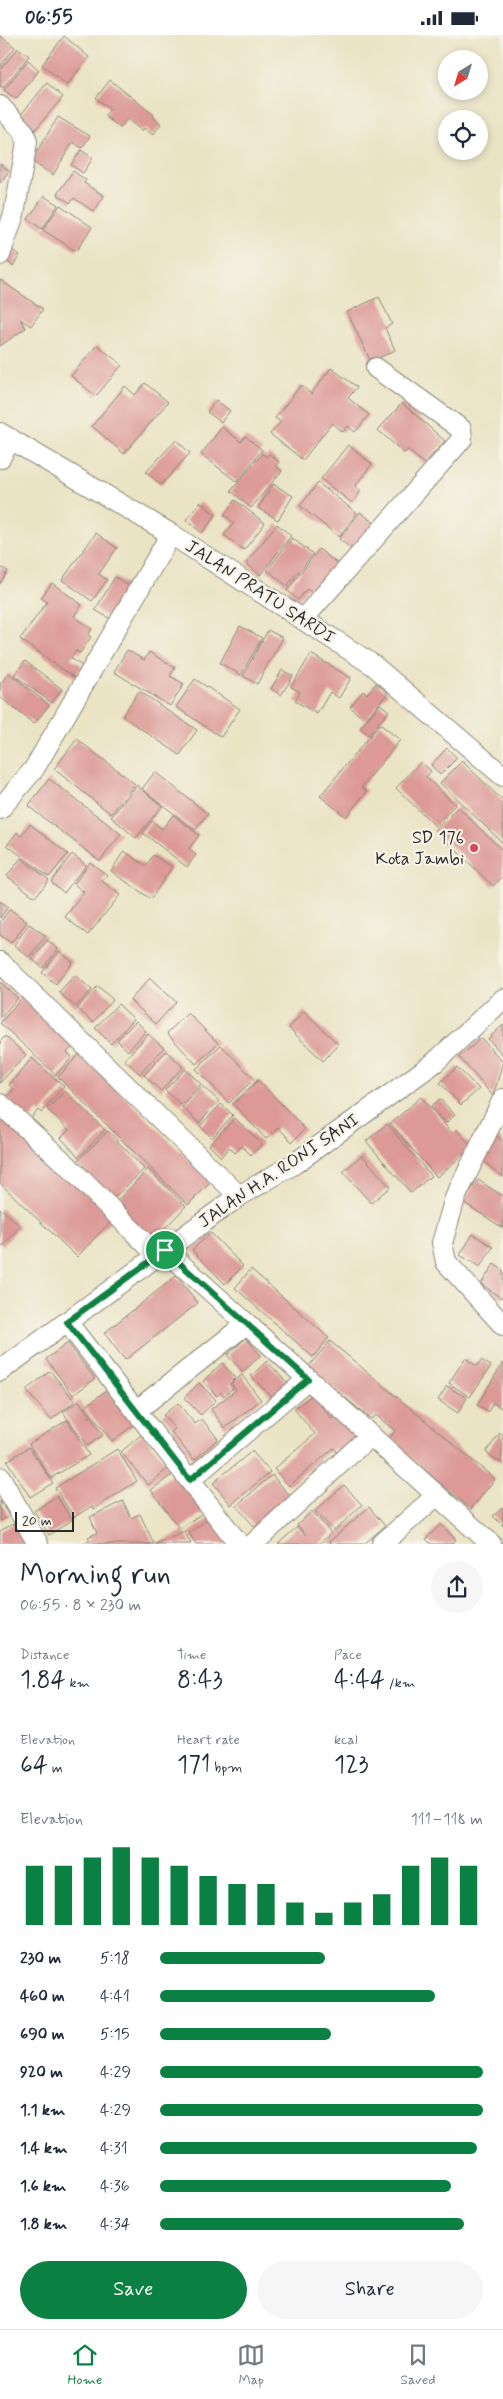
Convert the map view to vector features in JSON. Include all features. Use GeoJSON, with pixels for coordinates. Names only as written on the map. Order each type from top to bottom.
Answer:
{"type":"FeatureCollection","features":[{"type":"Feature","properties":{"kind":"street"},"geometry":{"type":"LineString","coordinates":[[0,106],[24,132],[27,142],[14,214],[0,255]]}},
{"type":"Feature","properties":{"kind":"street"},"geometry":{"type":"LineString","coordinates":[[303,619],[462,439],[461,429],[376,369]]}},
{"type":"Feature","properties":{"kind":"street"},"geometry":{"type":"LineString","coordinates":[[0,458],[6,436]]}},
{"type":"Feature","properties":{"kind":"street","name":"JALAN PRATU SARDI"},"geometry":{"type":"LineString","coordinates":[[6,436],[171,534],[373,665],[503,776]]}},
{"type":"Feature","properties":{"kind":"street"},"geometry":{"type":"LineString","coordinates":[[0,809],[34,769],[171,534]]}},
{"type":"Feature","properties":{"kind":"street"},"geometry":{"type":"LineString","coordinates":[[0,962],[239,1196]]}},
{"type":"Feature","properties":{"kind":"street","name":"JALAN H.A. RONI SANI"},"geometry":{"type":"LineString","coordinates":[[0,1371],[239,1196],[294,1164],[434,1063],[502,1002]]}},
{"type":"Feature","properties":{"kind":"street"},"geometry":{"type":"LineString","coordinates":[[503,1099],[455,1198],[442,1243],[446,1262],[503,1325]]}},
{"type":"Feature","properties":{"kind":"street"},"geometry":{"type":"LineString","coordinates":[[0,1104],[162,1253],[246,1324],[491,1544]]}},
{"type":"Feature","properties":{"kind":"street"},"geometry":{"type":"LineString","coordinates":[[67,1322],[239,1544]]}},
{"type":"Feature","properties":{"kind":"street"},"geometry":{"type":"LineString","coordinates":[[136,1411],[246,1324]]}},
{"type":"Feature","properties":{"kind":"street"},"geometry":{"type":"LineString","coordinates":[[190,1480],[308,1379]]}},
{"type":"Feature","properties":{"kind":"street"},"geometry":{"type":"LineString","coordinates":[[253,1544],[371,1435]]}},
{"type":"Feature","properties":{"kind":"street"},"geometry":{"type":"LineString","coordinates":[[0,1477],[38,1544]]}},
{"type":"Feature","properties":{"kind":"street"},"geometry":{"type":"LineString","coordinates":[[382,1544],[437,1495]]}},
{"type":"Feature","properties":{"kind":"building"},"geometry":{"type":"Polygon","coordinates":[[[0,36],[15,47],[0,67],[0,36]]]}},
{"type":"Feature","properties":{"kind":"building"},"geometry":{"type":"Polygon","coordinates":[[[64,36],[89,57],[67,85],[42,65],[64,36]]]}},
{"type":"Feature","properties":{"kind":"building"},"geometry":{"type":"Polygon","coordinates":[[[18,48],[29,56],[3,88],[0,86],[0,70],[18,48]]]}},
{"type":"Feature","properties":{"kind":"building"},"geometry":{"type":"Polygon","coordinates":[[[28,60],[39,70],[16,99],[4,90],[28,60]]]}},
{"type":"Feature","properties":{"kind":"building"},"geometry":{"type":"Polygon","coordinates":[[[110,80],[154,115],[153,117],[161,124],[153,135],[144,128],[142,131],[127,119],[120,128],[105,116],[110,109],[96,98],[110,80]]]}},
{"type":"Feature","properties":{"kind":"building"},"geometry":{"type":"Polygon","coordinates":[[[47,83],[63,97],[35,130],[19,117],[47,83]]]}},
{"type":"Feature","properties":{"kind":"building"},"geometry":{"type":"Polygon","coordinates":[[[58,117],[90,136],[82,148],[73,142],[53,175],[31,161],[58,117]]]}},
{"type":"Feature","properties":{"kind":"building"},"geometry":{"type":"Polygon","coordinates":[[[81,150],[93,158],[83,173],[71,165],[81,150]]]}},
{"type":"Feature","properties":{"kind":"building"},"geometry":{"type":"Polygon","coordinates":[[[0,164],[9,171],[0,183],[0,164]]]}},
{"type":"Feature","properties":{"kind":"building"},"geometry":{"type":"Polygon","coordinates":[[[73,171],[86,180],[84,183],[104,196],[94,212],[74,198],[70,203],[57,194],[73,171]]]}},
{"type":"Feature","properties":{"kind":"building"},"geometry":{"type":"Polygon","coordinates":[[[44,196],[58,205],[42,229],[28,219],[44,196]]]}},
{"type":"Feature","properties":{"kind":"building"},"geometry":{"type":"Polygon","coordinates":[[[60,205],[92,227],[76,251],[43,230],[60,205]]]}},
{"type":"Feature","properties":{"kind":"building"},"geometry":{"type":"Polygon","coordinates":[[[9,248],[20,255],[13,266],[2,258],[9,248]]]}},
{"type":"Feature","properties":{"kind":"building"},"geometry":{"type":"Polygon","coordinates":[[[0,280],[43,309],[31,326],[20,319],[26,328],[0,346],[0,280]]]}},
{"type":"Feature","properties":{"kind":"building"},"geometry":{"type":"Polygon","coordinates":[[[379,297],[392,324],[385,328],[395,350],[371,362],[347,312],[379,297]]]}},
{"type":"Feature","properties":{"kind":"building"},"geometry":{"type":"Polygon","coordinates":[[[97,345],[122,365],[96,396],[71,376],[97,345]]]}},
{"type":"Feature","properties":{"kind":"building"},"geometry":{"type":"Polygon","coordinates":[[[331,368],[357,387],[348,398],[369,415],[355,432],[348,426],[343,432],[332,423],[303,460],[270,434],[281,422],[275,418],[301,385],[311,394],[331,368]]]}},
{"type":"Feature","properties":{"kind":"building"},"geometry":{"type":"Polygon","coordinates":[[[145,383],[168,402],[124,454],[92,426],[125,386],[135,395],[145,383]]]}},
{"type":"Feature","properties":{"kind":"building"},"geometry":{"type":"Polygon","coordinates":[[[216,400],[230,411],[221,422],[207,412],[216,400]]]}},
{"type":"Feature","properties":{"kind":"building"},"geometry":{"type":"Polygon","coordinates":[[[402,403],[445,441],[424,464],[408,450],[404,453],[378,430],[402,403]]]}},
{"type":"Feature","properties":{"kind":"building"},"geometry":{"type":"Polygon","coordinates":[[[222,427],[241,442],[245,436],[262,450],[237,482],[201,454],[222,427]]]}},
{"type":"Feature","properties":{"kind":"building"},"geometry":{"type":"Polygon","coordinates":[[[176,440],[190,453],[161,485],[146,472],[176,440]]]}},
{"type":"Feature","properties":{"kind":"building"},"geometry":{"type":"Polygon","coordinates":[[[348,445],[372,464],[355,486],[361,491],[352,503],[321,479],[348,445]]]}},
{"type":"Feature","properties":{"kind":"building"},"geometry":{"type":"Polygon","coordinates":[[[262,454],[266,457],[269,454],[279,462],[276,466],[282,471],[251,508],[231,491],[262,454]]]}},
{"type":"Feature","properties":{"kind":"building"},"geometry":{"type":"Polygon","coordinates":[[[318,483],[357,513],[339,537],[300,506],[318,483]]]}},
{"type":"Feature","properties":{"kind":"building"},"geometry":{"type":"Polygon","coordinates":[[[273,484],[293,496],[278,520],[258,508],[273,484]]]}},
{"type":"Feature","properties":{"kind":"building"},"geometry":{"type":"Polygon","coordinates":[[[235,500],[265,523],[244,550],[224,535],[234,523],[224,515],[235,500]]]}},
{"type":"Feature","properties":{"kind":"building"},"geometry":{"type":"Polygon","coordinates":[[[200,502],[216,515],[202,533],[186,520],[200,502]]]}},
{"type":"Feature","properties":{"kind":"building"},"geometry":{"type":"Polygon","coordinates":[[[360,512],[379,527],[358,554],[339,539],[360,512]]]}},
{"type":"Feature","properties":{"kind":"building"},"geometry":{"type":"Polygon","coordinates":[[[277,524],[291,536],[260,575],[246,563],[277,524]]]}},
{"type":"Feature","properties":{"kind":"building"},"geometry":{"type":"Polygon","coordinates":[[[96,533],[117,548],[99,574],[107,580],[92,601],[62,580],[96,533]]]}},
{"type":"Feature","properties":{"kind":"building"},"geometry":{"type":"Polygon","coordinates":[[[292,538],[313,554],[287,586],[267,570],[292,538]]]}},
{"type":"Feature","properties":{"kind":"building"},"geometry":{"type":"Polygon","coordinates":[[[319,549],[339,565],[320,599],[307,589],[298,600],[287,590],[319,549]]]}},
{"type":"Feature","properties":{"kind":"building"},"geometry":{"type":"Polygon","coordinates":[[[0,567],[8,571],[0,584],[0,567]]]}},
{"type":"Feature","properties":{"kind":"building"},"geometry":{"type":"Polygon","coordinates":[[[115,577],[136,590],[116,622],[95,610],[115,577]]]}},
{"type":"Feature","properties":{"kind":"building"},"geometry":{"type":"Polygon","coordinates":[[[52,583],[82,605],[74,616],[92,629],[88,635],[91,637],[80,653],[76,651],[71,658],[82,666],[75,678],[20,639],[47,602],[41,598],[52,583]]]}},
{"type":"Feature","properties":{"kind":"building"},"geometry":{"type":"Polygon","coordinates":[[[240,626],[262,638],[241,675],[220,663],[240,626]]]}},
{"type":"Feature","properties":{"kind":"building"},"geometry":{"type":"Polygon","coordinates":[[[268,630],[283,638],[257,684],[243,676],[268,630]]]}},
{"type":"Feature","properties":{"kind":"building"},"geometry":{"type":"Polygon","coordinates":[[[127,650],[144,660],[149,652],[175,668],[170,676],[184,684],[170,706],[114,672],[127,650]]]}},
{"type":"Feature","properties":{"kind":"building"},"geometry":{"type":"Polygon","coordinates":[[[311,654],[351,678],[339,698],[330,692],[317,714],[295,701],[300,692],[291,687],[311,654]]]}},
{"type":"Feature","properties":{"kind":"building"},"geometry":{"type":"Polygon","coordinates":[[[25,661],[62,689],[52,703],[14,675],[25,661]]]}},
{"type":"Feature","properties":{"kind":"building"},"geometry":{"type":"Polygon","coordinates":[[[282,670],[293,676],[281,695],[271,689],[282,670]]]}},
{"type":"Feature","properties":{"kind":"building"},"geometry":{"type":"Polygon","coordinates":[[[9,673],[49,705],[34,724],[0,697],[0,684],[9,673]]]}},
{"type":"Feature","properties":{"kind":"building"},"geometry":{"type":"Polygon","coordinates":[[[195,679],[240,709],[221,737],[176,707],[195,679]]]}},
{"type":"Feature","properties":{"kind":"building"},"geometry":{"type":"Polygon","coordinates":[[[376,683],[388,693],[365,720],[350,707],[363,691],[367,694],[376,683]]]}},
{"type":"Feature","properties":{"kind":"building"},"geometry":{"type":"Polygon","coordinates":[[[139,691],[197,730],[180,755],[122,716],[139,691]]]}},
{"type":"Feature","properties":{"kind":"building"},"geometry":{"type":"Polygon","coordinates":[[[380,704],[389,711],[369,735],[360,728],[380,704]]]}},
{"type":"Feature","properties":{"kind":"building"},"geometry":{"type":"Polygon","coordinates":[[[380,724],[400,740],[362,787],[367,791],[346,817],[320,796],[380,724]]]}},
{"type":"Feature","properties":{"kind":"building"},"geometry":{"type":"Polygon","coordinates":[[[77,739],[135,784],[111,814],[54,769],[77,739]]]}},
{"type":"Feature","properties":{"kind":"building"},"geometry":{"type":"Polygon","coordinates":[[[447,748],[457,758],[440,775],[431,765],[447,748]]]}},
{"type":"Feature","properties":{"kind":"building"},"geometry":{"type":"Polygon","coordinates":[[[462,761],[503,801],[503,843],[440,783],[462,761]]]}},
{"type":"Feature","properties":{"kind":"building"},"geometry":{"type":"Polygon","coordinates":[[[421,762],[431,771],[426,777],[455,805],[435,826],[396,788],[421,762]]]}},
{"type":"Feature","properties":{"kind":"building"},"geometry":{"type":"Polygon","coordinates":[[[155,772],[208,814],[195,830],[142,789],[155,772]]]}},
{"type":"Feature","properties":{"kind":"building"},"geometry":{"type":"Polygon","coordinates":[[[49,779],[121,834],[100,861],[28,806],[49,779]]]}},
{"type":"Feature","properties":{"kind":"building"},"geometry":{"type":"Polygon","coordinates":[[[137,785],[162,806],[136,838],[111,817],[137,785]]]}},
{"type":"Feature","properties":{"kind":"building"},"geometry":{"type":"Polygon","coordinates":[[[458,807],[503,851],[503,876],[493,886],[435,830],[458,807]]]}},
{"type":"Feature","properties":{"kind":"building"},"geometry":{"type":"Polygon","coordinates":[[[173,815],[199,835],[189,849],[196,855],[187,867],[143,833],[152,821],[162,829],[173,815]]]}},
{"type":"Feature","properties":{"kind":"building"},"geometry":{"type":"Polygon","coordinates":[[[30,824],[68,854],[49,877],[7,845],[17,832],[21,836],[30,824]]]}},
{"type":"Feature","properties":{"kind":"building"},"geometry":{"type":"Polygon","coordinates":[[[124,851],[146,866],[153,855],[172,867],[151,899],[111,871],[124,851]]]}},
{"type":"Feature","properties":{"kind":"building"},"geometry":{"type":"Polygon","coordinates":[[[72,854],[86,865],[64,893],[51,882],[72,854]]]}},
{"type":"Feature","properties":{"kind":"building"},"geometry":{"type":"Polygon","coordinates":[[[21,858],[49,880],[35,897],[7,876],[21,858]]]}},
{"type":"Feature","properties":{"kind":"building"},"geometry":{"type":"Polygon","coordinates":[[[90,862],[107,875],[102,881],[120,895],[88,935],[65,917],[84,892],[74,884],[90,862]]]}},
{"type":"Feature","properties":{"kind":"building"},"geometry":{"type":"Polygon","coordinates":[[[0,901],[8,907],[0,918],[0,901]]]}},
{"type":"Feature","properties":{"kind":"building"},"geometry":{"type":"Polygon","coordinates":[[[10,909],[27,922],[11,943],[0,935],[0,922],[10,909]]]}},
{"type":"Feature","properties":{"kind":"building"},"geometry":{"type":"Polygon","coordinates":[[[29,924],[46,936],[29,957],[14,945],[29,924]]]}},
{"type":"Feature","properties":{"kind":"building"},"geometry":{"type":"Polygon","coordinates":[[[47,940],[58,949],[43,968],[32,959],[47,940]]]}},
{"type":"Feature","properties":{"kind":"building"},"geometry":{"type":"Polygon","coordinates":[[[59,951],[73,962],[56,984],[42,973],[59,951]]]}},
{"type":"Feature","properties":{"kind":"building"},"geometry":{"type":"Polygon","coordinates":[[[75,975],[92,990],[75,1007],[59,992],[75,975]]]}},
{"type":"Feature","properties":{"kind":"building"},"geometry":{"type":"Polygon","coordinates":[[[150,978],[176,1002],[156,1024],[130,1000],[150,978]]]}},
{"type":"Feature","properties":{"kind":"building"},"geometry":{"type":"Polygon","coordinates":[[[0,982],[18,998],[0,1018],[0,982]]]}},
{"type":"Feature","properties":{"kind":"building"},"geometry":{"type":"Polygon","coordinates":[[[98,986],[113,1000],[93,1022],[77,1008],[98,986]]]}},
{"type":"Feature","properties":{"kind":"building"},"geometry":{"type":"Polygon","coordinates":[[[22,998],[74,1046],[67,1052],[72,1057],[56,1075],[0,1023],[22,998]]]}},
{"type":"Feature","properties":{"kind":"building"},"geometry":{"type":"Polygon","coordinates":[[[118,1004],[134,1019],[111,1044],[95,1028],[118,1004]]]}},
{"type":"Feature","properties":{"kind":"building"},"geometry":{"type":"Polygon","coordinates":[[[304,1011],[339,1045],[323,1061],[289,1028],[304,1011]]]}},
{"type":"Feature","properties":{"kind":"building"},"geometry":{"type":"Polygon","coordinates":[[[188,1013],[218,1043],[196,1064],[167,1033],[188,1013]]]}},
{"type":"Feature","properties":{"kind":"building"},"geometry":{"type":"Polygon","coordinates":[[[136,1021],[146,1031],[128,1051],[117,1040],[136,1021]]]}},
{"type":"Feature","properties":{"kind":"building"},"geometry":{"type":"Polygon","coordinates":[[[503,1025],[503,1055],[488,1039],[503,1025]]]}},
{"type":"Feature","properties":{"kind":"building"},"geometry":{"type":"Polygon","coordinates":[[[148,1034],[164,1048],[140,1074],[124,1060],[148,1034]]]}},
{"type":"Feature","properties":{"kind":"building"},"geometry":{"type":"Polygon","coordinates":[[[5,1036],[26,1055],[0,1083],[0,1042],[5,1036]]]}},
{"type":"Feature","properties":{"kind":"building"},"geometry":{"type":"Polygon","coordinates":[[[481,1038],[503,1062],[493,1096],[459,1057],[481,1038]]]}},
{"type":"Feature","properties":{"kind":"building"},"geometry":{"type":"Polygon","coordinates":[[[221,1045],[254,1079],[229,1103],[196,1069],[221,1045]]]}},
{"type":"Feature","properties":{"kind":"building"},"geometry":{"type":"Polygon","coordinates":[[[166,1051],[183,1067],[161,1091],[144,1075],[166,1051]]]}},
{"type":"Feature","properties":{"kind":"building"},"geometry":{"type":"Polygon","coordinates":[[[80,1053],[211,1182],[188,1205],[58,1077],[80,1053]]]}},
{"type":"Feature","properties":{"kind":"building"},"geometry":{"type":"Polygon","coordinates":[[[32,1058],[64,1086],[41,1113],[38,1110],[30,1119],[6,1098],[14,1089],[9,1085],[32,1058]]]}},
{"type":"Feature","properties":{"kind":"building"},"geometry":{"type":"Polygon","coordinates":[[[457,1067],[479,1089],[461,1105],[440,1083],[457,1067]]]}},
{"type":"Feature","properties":{"kind":"building"},"geometry":{"type":"Polygon","coordinates":[[[185,1069],[201,1084],[181,1105],[165,1090],[185,1069]]]}},
{"type":"Feature","properties":{"kind":"building"},"geometry":{"type":"Polygon","coordinates":[[[258,1080],[305,1129],[292,1142],[278,1127],[266,1139],[233,1104],[258,1080]]]}},
{"type":"Feature","properties":{"kind":"building"},"geometry":{"type":"Polygon","coordinates":[[[202,1086],[219,1101],[199,1123],[182,1107],[202,1086]]]}},
{"type":"Feature","properties":{"kind":"building"},"geometry":{"type":"Polygon","coordinates":[[[65,1091],[105,1130],[79,1157],[61,1138],[69,1130],[47,1109],[65,1091]]]}},
{"type":"Feature","properties":{"kind":"building"},"geometry":{"type":"Polygon","coordinates":[[[421,1097],[453,1134],[457,1130],[472,1147],[437,1177],[390,1124],[421,1097]]]}},
{"type":"Feature","properties":{"kind":"building"},"geometry":{"type":"Polygon","coordinates":[[[440,1099],[455,1115],[446,1123],[431,1106],[440,1099]]]}},
{"type":"Feature","properties":{"kind":"building"},"geometry":{"type":"Polygon","coordinates":[[[221,1104],[233,1115],[212,1138],[200,1126],[221,1104]]]}},
{"type":"Feature","properties":{"kind":"building"},"geometry":{"type":"Polygon","coordinates":[[[0,1110],[113,1219],[77,1257],[0,1183],[0,1110]]]}},
{"type":"Feature","properties":{"kind":"building"},"geometry":{"type":"Polygon","coordinates":[[[235,1118],[262,1144],[251,1155],[242,1146],[235,1153],[229,1147],[221,1157],[209,1145],[235,1118]]]}},
{"type":"Feature","properties":{"kind":"building"},"geometry":{"type":"Polygon","coordinates":[[[387,1124],[431,1176],[411,1193],[366,1141],[387,1124]]]}},
{"type":"Feature","properties":{"kind":"building"},"geometry":{"type":"Polygon","coordinates":[[[108,1131],[144,1169],[112,1200],[75,1163],[108,1131]]]}},
{"type":"Feature","properties":{"kind":"building"},"geometry":{"type":"Polygon","coordinates":[[[497,1136],[503,1141],[503,1177],[480,1159],[497,1136]]]}},
{"type":"Feature","properties":{"kind":"building"},"geometry":{"type":"Polygon","coordinates":[[[362,1155],[390,1187],[371,1203],[343,1172],[362,1155]]]}},
{"type":"Feature","properties":{"kind":"building"},"geometry":{"type":"Polygon","coordinates":[[[148,1169],[186,1206],[152,1242],[113,1205],[148,1169]]]}},
{"type":"Feature","properties":{"kind":"building"},"geometry":{"type":"Polygon","coordinates":[[[478,1180],[503,1196],[503,1228],[463,1202],[478,1180]]]}},
{"type":"Feature","properties":{"kind":"building"},"geometry":{"type":"Polygon","coordinates":[[[0,1208],[20,1226],[3,1246],[0,1243],[0,1208]]]}},
{"type":"Feature","properties":{"kind":"building"},"geometry":{"type":"Polygon","coordinates":[[[211,1233],[243,1266],[225,1284],[192,1250],[211,1233]]]}},
{"type":"Feature","properties":{"kind":"building"},"geometry":{"type":"Polygon","coordinates":[[[473,1234],[493,1247],[480,1267],[460,1255],[473,1234]]]}},
{"type":"Feature","properties":{"kind":"building"},"geometry":{"type":"Polygon","coordinates":[[[494,1264],[503,1270],[503,1294],[501,1298],[481,1284],[494,1264]]]}},
{"type":"Feature","properties":{"kind":"building"},"geometry":{"type":"Polygon","coordinates":[[[251,1269],[329,1338],[313,1357],[235,1288],[251,1269]]]}},
{"type":"Feature","properties":{"kind":"building"},"geometry":{"type":"Polygon","coordinates":[[[176,1276],[198,1303],[125,1360],[104,1333],[176,1276]]]}},
{"type":"Feature","properties":{"kind":"building"},"geometry":{"type":"Polygon","coordinates":[[[246,1338],[261,1355],[243,1372],[227,1355],[246,1338]]]}},
{"type":"Feature","properties":{"kind":"building"},"geometry":{"type":"Polygon","coordinates":[[[330,1341],[495,1479],[471,1509],[388,1439],[395,1431],[376,1415],[371,1419],[308,1367],[330,1341]]]}},
{"type":"Feature","properties":{"kind":"building"},"geometry":{"type":"Polygon","coordinates":[[[68,1343],[95,1379],[73,1395],[46,1359],[68,1343]]]}},
{"type":"Feature","properties":{"kind":"building"},"geometry":{"type":"Polygon","coordinates":[[[465,1358],[477,1366],[481,1360],[491,1366],[470,1397],[449,1383],[465,1358]]]}},
{"type":"Feature","properties":{"kind":"building"},"geometry":{"type":"Polygon","coordinates":[[[267,1361],[288,1384],[273,1398],[251,1376],[267,1361]]]}},
{"type":"Feature","properties":{"kind":"building"},"geometry":{"type":"Polygon","coordinates":[[[222,1363],[236,1378],[230,1384],[233,1388],[224,1396],[221,1392],[217,1396],[203,1381],[222,1363]]]}},
{"type":"Feature","properties":{"kind":"building"},"geometry":{"type":"Polygon","coordinates":[[[503,1363],[503,1409],[493,1403],[488,1412],[477,1405],[503,1363]]]}},
{"type":"Feature","properties":{"kind":"building"},"geometry":{"type":"Polygon","coordinates":[[[50,1371],[75,1401],[51,1420],[26,1390],[50,1371]]]}},
{"type":"Feature","properties":{"kind":"building"},"geometry":{"type":"Polygon","coordinates":[[[242,1375],[261,1400],[225,1428],[211,1409],[236,1390],[231,1383],[242,1375]]]}},
{"type":"Feature","properties":{"kind":"building"},"geometry":{"type":"Polygon","coordinates":[[[199,1383],[216,1400],[201,1415],[184,1398],[199,1383]]]}},
{"type":"Feature","properties":{"kind":"building"},"geometry":{"type":"Polygon","coordinates":[[[447,1386],[467,1398],[458,1413],[438,1400],[447,1386]]]}},
{"type":"Feature","properties":{"kind":"building"},"geometry":{"type":"Polygon","coordinates":[[[108,1389],[135,1424],[112,1441],[85,1407],[108,1389]]]}},
{"type":"Feature","properties":{"kind":"building"},"geometry":{"type":"Polygon","coordinates":[[[312,1395],[332,1419],[340,1413],[362,1437],[340,1456],[334,1448],[289,1486],[274,1469],[315,1434],[294,1409],[312,1395]]]}},
{"type":"Feature","properties":{"kind":"building"},"geometry":{"type":"Polygon","coordinates":[[[79,1401],[103,1435],[87,1446],[63,1412],[79,1401]]]}},
{"type":"Feature","properties":{"kind":"building"},"geometry":{"type":"Polygon","coordinates":[[[178,1403],[195,1424],[202,1419],[218,1439],[194,1460],[171,1432],[175,1429],[163,1415],[178,1403]]]}},
{"type":"Feature","properties":{"kind":"building"},"geometry":{"type":"Polygon","coordinates":[[[67,1420],[89,1455],[51,1478],[29,1444],[67,1420]]]}},
{"type":"Feature","properties":{"kind":"building"},"geometry":{"type":"Polygon","coordinates":[[[500,1433],[503,1436],[501,1463],[486,1452],[500,1433]]]}},
{"type":"Feature","properties":{"kind":"building"},"geometry":{"type":"Polygon","coordinates":[[[142,1434],[170,1467],[148,1485],[121,1452],[142,1434]]]}},
{"type":"Feature","properties":{"kind":"building"},"geometry":{"type":"Polygon","coordinates":[[[29,1447],[53,1483],[30,1497],[7,1461],[29,1447]]]}},
{"type":"Feature","properties":{"kind":"building"},"geometry":{"type":"Polygon","coordinates":[[[117,1449],[137,1481],[94,1509],[92,1506],[74,1517],[55,1488],[117,1449]]]}},
{"type":"Feature","properties":{"kind":"building"},"geometry":{"type":"Polygon","coordinates":[[[252,1451],[270,1472],[231,1505],[213,1483],[252,1451]]]}},
{"type":"Feature","properties":{"kind":"building"},"geometry":{"type":"Polygon","coordinates":[[[176,1472],[205,1511],[180,1529],[151,1490],[176,1472]]]}},
{"type":"Feature","properties":{"kind":"building"},"geometry":{"type":"Polygon","coordinates":[[[272,1475],[290,1496],[255,1527],[236,1506],[272,1475]]]}},
{"type":"Feature","properties":{"kind":"building"},"geometry":{"type":"Polygon","coordinates":[[[344,1485],[362,1505],[334,1531],[315,1511],[344,1485]]]}},
{"type":"Feature","properties":{"kind":"building"},"geometry":{"type":"Polygon","coordinates":[[[57,1496],[72,1520],[49,1535],[34,1511],[57,1496]]]}},
{"type":"Feature","properties":{"kind":"building"},"geometry":{"type":"Polygon","coordinates":[[[0,1501],[9,1516],[0,1521],[0,1501]]]}},
{"type":"Feature","properties":{"kind":"building"},"geometry":{"type":"Polygon","coordinates":[[[123,1501],[131,1518],[140,1514],[154,1544],[82,1544],[90,1540],[88,1537],[97,1533],[90,1517],[123,1501]]]}},
{"type":"Feature","properties":{"kind":"building"},"geometry":{"type":"Polygon","coordinates":[[[369,1507],[385,1526],[364,1544],[331,1544],[329,1542],[369,1507]]]}},
{"type":"Feature","properties":{"kind":"building"},"geometry":{"type":"Polygon","coordinates":[[[503,1507],[503,1526],[493,1516],[503,1507]]]}},
{"type":"Feature","properties":{"kind":"building"},"geometry":{"type":"Polygon","coordinates":[[[312,1511],[331,1533],[319,1544],[278,1544],[297,1527],[306,1535],[297,1525],[312,1511]]]}},
{"type":"Feature","properties":{"kind":"building"},"geometry":{"type":"Polygon","coordinates":[[[212,1516],[233,1544],[196,1544],[189,1533],[212,1516]]]}},
{"type":"Feature","properties":{"kind":"building"},"geometry":{"type":"Polygon","coordinates":[[[21,1520],[34,1544],[0,1544],[0,1531],[21,1520]]]}},
{"type":"Feature","properties":{"kind":"building"},"geometry":{"type":"Polygon","coordinates":[[[441,1524],[456,1540],[452,1544],[431,1544],[426,1539],[441,1524]]]}},
{"type":"Feature","properties":{"kind":"building"},"geometry":{"type":"Polygon","coordinates":[[[184,1531],[191,1544],[155,1544],[184,1531]]]}},
{"type":"Feature","properties":{"kind":"place","name":"SD 176 Kota Jambi"},"geometry":{"type":"Point","coordinates":[474,848]}},
{"type":"Feature","properties":{"kind":"route"},"geometry":{"type":"LineString","coordinates":[[165,1250],[308,1379],[190,1480],[67,1322],[165,1250]]}}]}
